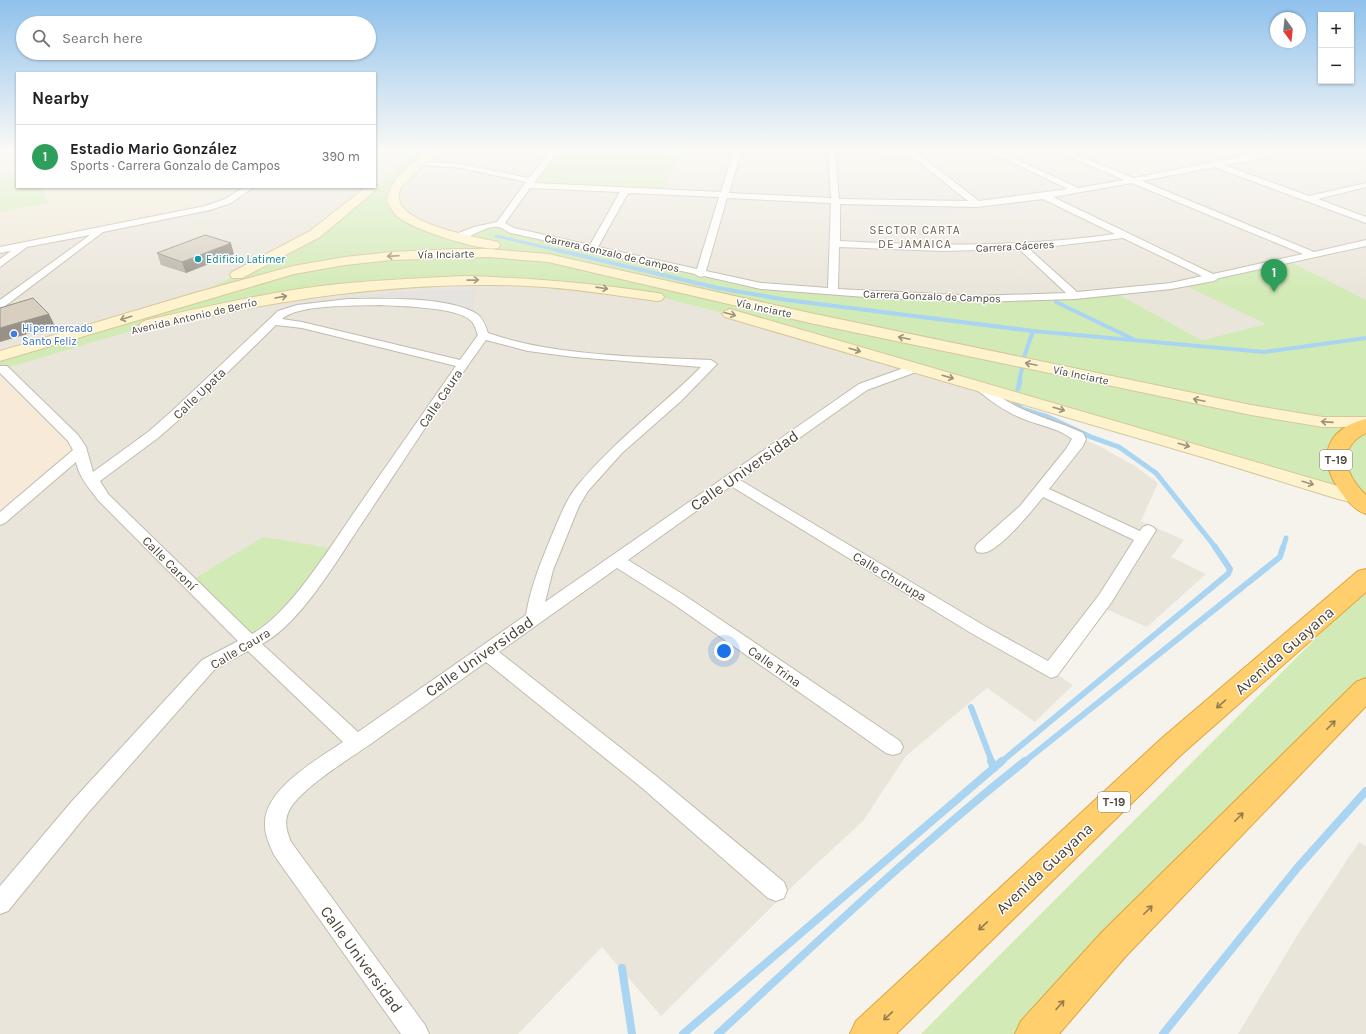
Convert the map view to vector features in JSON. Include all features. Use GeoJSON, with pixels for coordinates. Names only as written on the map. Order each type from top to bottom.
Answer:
{"type":"FeatureCollection","features":[{"type":"Feature","properties":{"kind":"highway","name":"T-19"},"geometry":{"type":"LineString","coordinates":[[1362,504],[1342,479],[1337,468],[1336,449],[1348,434],[1366,425]]}},
{"type":"Feature","properties":{"kind":"highway","name":"Avenida Guayana"},"geometry":{"type":"LineString","coordinates":[[869,1034],[1172,746],[1345,598],[1366,577]]}},
{"type":"Feature","properties":{"kind":"highway"},"geometry":{"type":"LineString","coordinates":[[1034,1034],[1114,944],[1366,689]]}},
{"type":"Feature","properties":{"kind":"street"},"geometry":{"type":"LineString","coordinates":[[0,250],[213,206],[234,197]]}},
{"type":"Feature","properties":{"kind":"street"},"geometry":{"type":"LineString","coordinates":[[352,286],[320,286],[302,284],[289,279],[284,273],[283,267],[286,261],[315,234],[361,197]]}},
{"type":"Feature","properties":{"kind":"street"},"geometry":{"type":"LineString","coordinates":[[393,197],[394,204],[403,215],[416,223],[462,237],[548,258]]}},
{"type":"Feature","properties":{"kind":"street"},"geometry":{"type":"LineString","coordinates":[[462,237],[477,229],[500,224],[506,213],[519,197]]}},
{"type":"Feature","properties":{"kind":"street"},"geometry":{"type":"LineString","coordinates":[[592,249],[622,197]]}},
{"type":"Feature","properties":{"kind":"street"},"geometry":{"type":"LineString","coordinates":[[700,274],[724,197]]}},
{"type":"Feature","properties":{"kind":"street"},"geometry":{"type":"LineString","coordinates":[[766,197],[912,204],[977,204],[1034,197]]}},
{"type":"Feature","properties":{"kind":"street"},"geometry":{"type":"LineString","coordinates":[[833,292],[835,197]]}},
{"type":"Feature","properties":{"kind":"street"},"geometry":{"type":"LineString","coordinates":[[968,197],[977,204]]}},
{"type":"Feature","properties":{"kind":"street"},"geometry":{"type":"LineString","coordinates":[[1047,197],[1214,278]]}},
{"type":"Feature","properties":{"kind":"street"},"geometry":{"type":"LineString","coordinates":[[1173,197],[1314,255]]}},
{"type":"Feature","properties":{"kind":"street"},"geometry":{"type":"LineString","coordinates":[[1302,197],[1366,220]]}},
{"type":"Feature","properties":{"kind":"street"},"geometry":{"type":"LineString","coordinates":[[1307,199],[1314,197]]}},
{"type":"Feature","properties":{"kind":"street","name":"Carrera Gonzalo de Campos"},"geometry":{"type":"LineString","coordinates":[[500,224],[511,230],[700,274],[761,286],[833,292],[949,298],[1010,299],[1075,296],[1149,289],[1214,278],[1364,244]]}},
{"type":"Feature","properties":{"kind":"street"},"geometry":{"type":"LineString","coordinates":[[0,305],[104,229]]}},
{"type":"Feature","properties":{"kind":"street"},"geometry":{"type":"LineString","coordinates":[[163,307],[237,275],[315,234]]}},
{"type":"Feature","properties":{"kind":"street","name":"Carrera Cáceres"},"geometry":{"type":"LineString","coordinates":[[834,244],[934,249],[1022,247],[1062,244],[1124,235]]}},
{"type":"Feature","properties":{"kind":"street"},"geometry":{"type":"LineString","coordinates":[[392,283],[451,270],[469,261],[474,253],[472,244],[462,237]]}},
{"type":"Feature","properties":{"kind":"street"},"geometry":{"type":"LineString","coordinates":[[0,264],[25,244]]}},
{"type":"Feature","properties":{"kind":"street"},"geometry":{"type":"LineString","coordinates":[[1022,247],[1075,296]]}},
{"type":"Feature","properties":{"kind":"street","name":"Vía Inciarte"},"geometry":{"type":"LineString","coordinates":[[163,307],[284,273],[368,258],[426,253],[474,253],[548,258],[794,315],[1250,410],[1323,422],[1366,422]]}},
{"type":"Feature","properties":{"kind":"street","name":"Vía Inciarte"},"geometry":{"type":"LineString","coordinates":[[392,283],[514,280],[584,286],[635,293],[732,315],[1217,455],[1345,495],[1362,504]]}},
{"type":"Feature","properties":{"kind":"street","name":"Avenida Antonio de Berrío"},"geometry":{"type":"LineString","coordinates":[[1,365],[164,321],[238,304],[303,299],[352,286],[392,283]]}},
{"type":"Feature","properties":{"kind":"street","name":"Calle Upata"},"geometry":{"type":"LineString","coordinates":[[91,480],[153,435],[177,414],[273,321],[303,299],[423,305],[467,314],[476,320],[484,335]]}},
{"type":"Feature","properties":{"kind":"street","name":"Avenida Antonio de Berrío"},"geometry":{"type":"LineString","coordinates":[[1,365],[163,307]]}},
{"type":"Feature","properties":{"kind":"street"},"geometry":{"type":"LineString","coordinates":[[273,321],[302,325],[462,364]]}},
{"type":"Feature","properties":{"kind":"street"},"geometry":{"type":"LineString","coordinates":[[484,335],[506,344],[527,348],[607,357],[711,364],[677,398],[617,450],[582,489],[572,506],[545,570],[538,593],[534,618]]}},
{"type":"Feature","properties":{"kind":"street","name":"Calle Caura"},"geometry":{"type":"LineString","coordinates":[[0,903],[80,807],[208,665],[266,634],[278,624],[321,572],[391,472],[462,364],[484,335]]}},
{"type":"Feature","properties":{"kind":"street","name":"Calle Caroní"},"geometry":{"type":"LineString","coordinates":[[1,365],[73,438],[80,452],[84,469],[103,497],[250,642],[357,743]]}},
{"type":"Feature","properties":{"kind":"street","name":"Calle Universidad"},"geometry":{"type":"LineString","coordinates":[[416,1034],[282,848],[275,836],[274,822],[277,809],[287,796],[321,768],[863,387],[915,368]]}},
{"type":"Feature","properties":{"kind":"street"},"geometry":{"type":"LineString","coordinates":[[981,386],[1001,403],[1012,409],[1055,425],[1078,436],[1078,442],[1041,491],[1005,531],[984,548]]}},
{"type":"Feature","properties":{"kind":"street"},"geometry":{"type":"LineString","coordinates":[[0,520],[80,452]]}},
{"type":"Feature","properties":{"kind":"street","name":"Calle Churupa"},"geometry":{"type":"LineString","coordinates":[[730,480],[971,625],[1051,671],[1105,599],[1145,534],[1041,491]]}},
{"type":"Feature","properties":{"kind":"street","name":"Calle Trina"},"geometry":{"type":"LineString","coordinates":[[617,560],[893,747]]}},
{"type":"Feature","properties":{"kind":"street"},"geometry":{"type":"LineString","coordinates":[[486,652],[648,780],[776,890]]}},
{"type":"Feature","properties":{"kind":"shaded area"},"geometry":{"type":"Polygon","coordinates":[[[0,197],[361,197],[348,208],[237,275],[213,286],[163,307],[0,356],[0,197]]]}},
{"type":"Feature","properties":{"kind":"shaded area"},"geometry":{"type":"Polygon","coordinates":[[[0,197],[231,197],[219,204],[0,250],[0,197]]]}},
{"type":"Feature","properties":{"kind":"shaded area"},"geometry":{"type":"Polygon","coordinates":[[[398,197],[1366,197],[1366,333],[1266,324],[1202,340],[1116,293],[1010,299],[796,290],[459,236],[408,219],[398,197]]]}},
{"type":"Feature","properties":{"kind":"shaded area"},"geometry":{"type":"Polygon","coordinates":[[[1022,200],[1035,209],[1004,212],[993,203],[1022,200]]]}},
{"type":"Feature","properties":{"kind":"shaded area"},"geometry":{"type":"Polygon","coordinates":[[[870,203],[949,204],[955,214],[872,213],[870,203]]]}},
{"type":"Feature","properties":{"kind":"shaded area"},"geometry":{"type":"Polygon","coordinates":[[[470,280],[659,297],[731,315],[981,387],[1001,403],[1099,446],[1135,466],[1158,483],[1141,521],[1184,540],[1171,557],[1206,574],[1147,627],[1099,606],[1052,671],[1073,685],[1035,722],[987,688],[906,756],[863,821],[798,881],[661,1016],[602,947],[518,1034],[0,1034],[0,520],[3,369],[138,328],[245,303],[470,280]]]}},
{"type":"Feature","properties":{"kind":"shaded area"},"geometry":{"type":"Polygon","coordinates":[[[435,289],[477,289],[473,305],[473,317],[423,305],[305,305],[303,301],[435,289]]]}},
{"type":"Feature","properties":{"kind":"shaded area"},"geometry":{"type":"Polygon","coordinates":[[[0,370],[79,447],[0,520],[0,370]]]}},
{"type":"Feature","properties":{"kind":"shaded area"},"geometry":{"type":"Polygon","coordinates":[[[1359,842],[1366,846],[1366,1034],[1238,1034],[1298,934],[1359,842]]]}},
{"type":"Feature","properties":{"kind":"green space"},"geometry":{"type":"Polygon","coordinates":[[[0,197],[46,197],[49,203],[0,212],[0,197]]]}},
{"type":"Feature","properties":{"kind":"green space"},"geometry":{"type":"Polygon","coordinates":[[[360,197],[397,197],[403,215],[459,236],[500,224],[746,284],[949,298],[1116,293],[1202,340],[1266,324],[1182,284],[1289,261],[1366,300],[1366,507],[1360,502],[731,315],[659,297],[583,286],[392,283],[164,321],[0,370],[0,356],[163,307],[271,259],[360,197]]]}},
{"type":"Feature","properties":{"kind":"green space"},"geometry":{"type":"Polygon","coordinates":[[[263,537],[337,549],[292,609],[249,642],[189,582],[263,537]]]}},
{"type":"Feature","properties":{"kind":"green space"},"geometry":{"type":"Polygon","coordinates":[[[1366,592],[1366,683],[1022,1034],[921,1034],[1338,616],[1366,592]]]}},
{"type":"Feature","properties":{"kind":"building"},"geometry":{"type":"Polygon","coordinates":[[[205,235],[231,243],[182,262],[157,253],[205,235]]]}},
{"type":"Feature","properties":{"kind":"building"},"geometry":{"type":"Polygon","coordinates":[[[33,298],[49,314],[0,328],[0,308],[33,298]]]}},
{"type":"Feature","properties":{"kind":"waterway"},"geometry":{"type":"LineString","coordinates":[[496,236],[561,251]]}},
{"type":"Feature","properties":{"kind":"waterway"},"geometry":{"type":"LineString","coordinates":[[557,250],[718,288],[787,300],[1033,331]]}},
{"type":"Feature","properties":{"kind":"waterway"},"geometry":{"type":"LineString","coordinates":[[1056,302],[1133,339]]}},
{"type":"Feature","properties":{"kind":"waterway"},"geometry":{"type":"LineString","coordinates":[[1024,357],[1033,331]]}},
{"type":"Feature","properties":{"kind":"waterway"},"geometry":{"type":"LineString","coordinates":[[1033,331],[1264,352],[1366,338]]}},
{"type":"Feature","properties":{"kind":"waterway"},"geometry":{"type":"LineString","coordinates":[[1019,382],[1022,368]]}},
{"type":"Feature","properties":{"kind":"waterway"},"geometry":{"type":"LineString","coordinates":[[1018,389],[1020,381]]}},
{"type":"Feature","properties":{"kind":"waterway"},"geometry":{"type":"LineString","coordinates":[[1015,402],[1022,409],[1048,417],[1091,437],[1119,447],[1156,473],[1216,548]]}},
{"type":"Feature","properties":{"kind":"waterway"},"geometry":{"type":"LineString","coordinates":[[1283,548],[1286,538]]}},
{"type":"Feature","properties":{"kind":"waterway"},"geometry":{"type":"LineString","coordinates":[[1001,762],[1228,574],[1230,569],[1215,547]]}},
{"type":"Feature","properties":{"kind":"waterway"},"geometry":{"type":"LineString","coordinates":[[1024,762],[1280,557],[1283,547]]}},
{"type":"Feature","properties":{"kind":"waterway"},"geometry":{"type":"LineString","coordinates":[[971,707],[992,762]]}},
{"type":"Feature","properties":{"kind":"waterway"},"geometry":{"type":"LineString","coordinates":[[991,761],[994,768]]}},
{"type":"Feature","properties":{"kind":"waterway"},"geometry":{"type":"LineString","coordinates":[[994,768],[1002,761]]}},
{"type":"Feature","properties":{"kind":"waterway"},"geometry":{"type":"LineString","coordinates":[[718,1034],[907,860],[1025,761]]}},
{"type":"Feature","properties":{"kind":"waterway"},"geometry":{"type":"LineString","coordinates":[[683,1034],[994,768]]}},
{"type":"Feature","properties":{"kind":"waterway"},"geometry":{"type":"LineString","coordinates":[[1163,1034],[1298,867],[1366,791]]}},
{"type":"Feature","properties":{"kind":"waterway"},"geometry":{"type":"LineString","coordinates":[[622,968],[632,1034]]}},
{"type":"Feature","properties":{"kind":"place","name":"Edificio Latimer"},"geometry":{"type":"Point","coordinates":[198,259]}},
{"type":"Feature","properties":{"kind":"place","name":"Estadio Mario González"},"geometry":{"type":"Point","coordinates":[1274,292]}},
{"type":"Feature","properties":{"kind":"place","name":"Hipermercado Santo Feliz"},"geometry":{"type":"Point","coordinates":[14,334]}},
{"type":"Feature","properties":{"kind":"district","name":"SECTOR CARTA DE JAMAICA"},"geometry":{"type":"Point","coordinates":[915,237]}}]}
